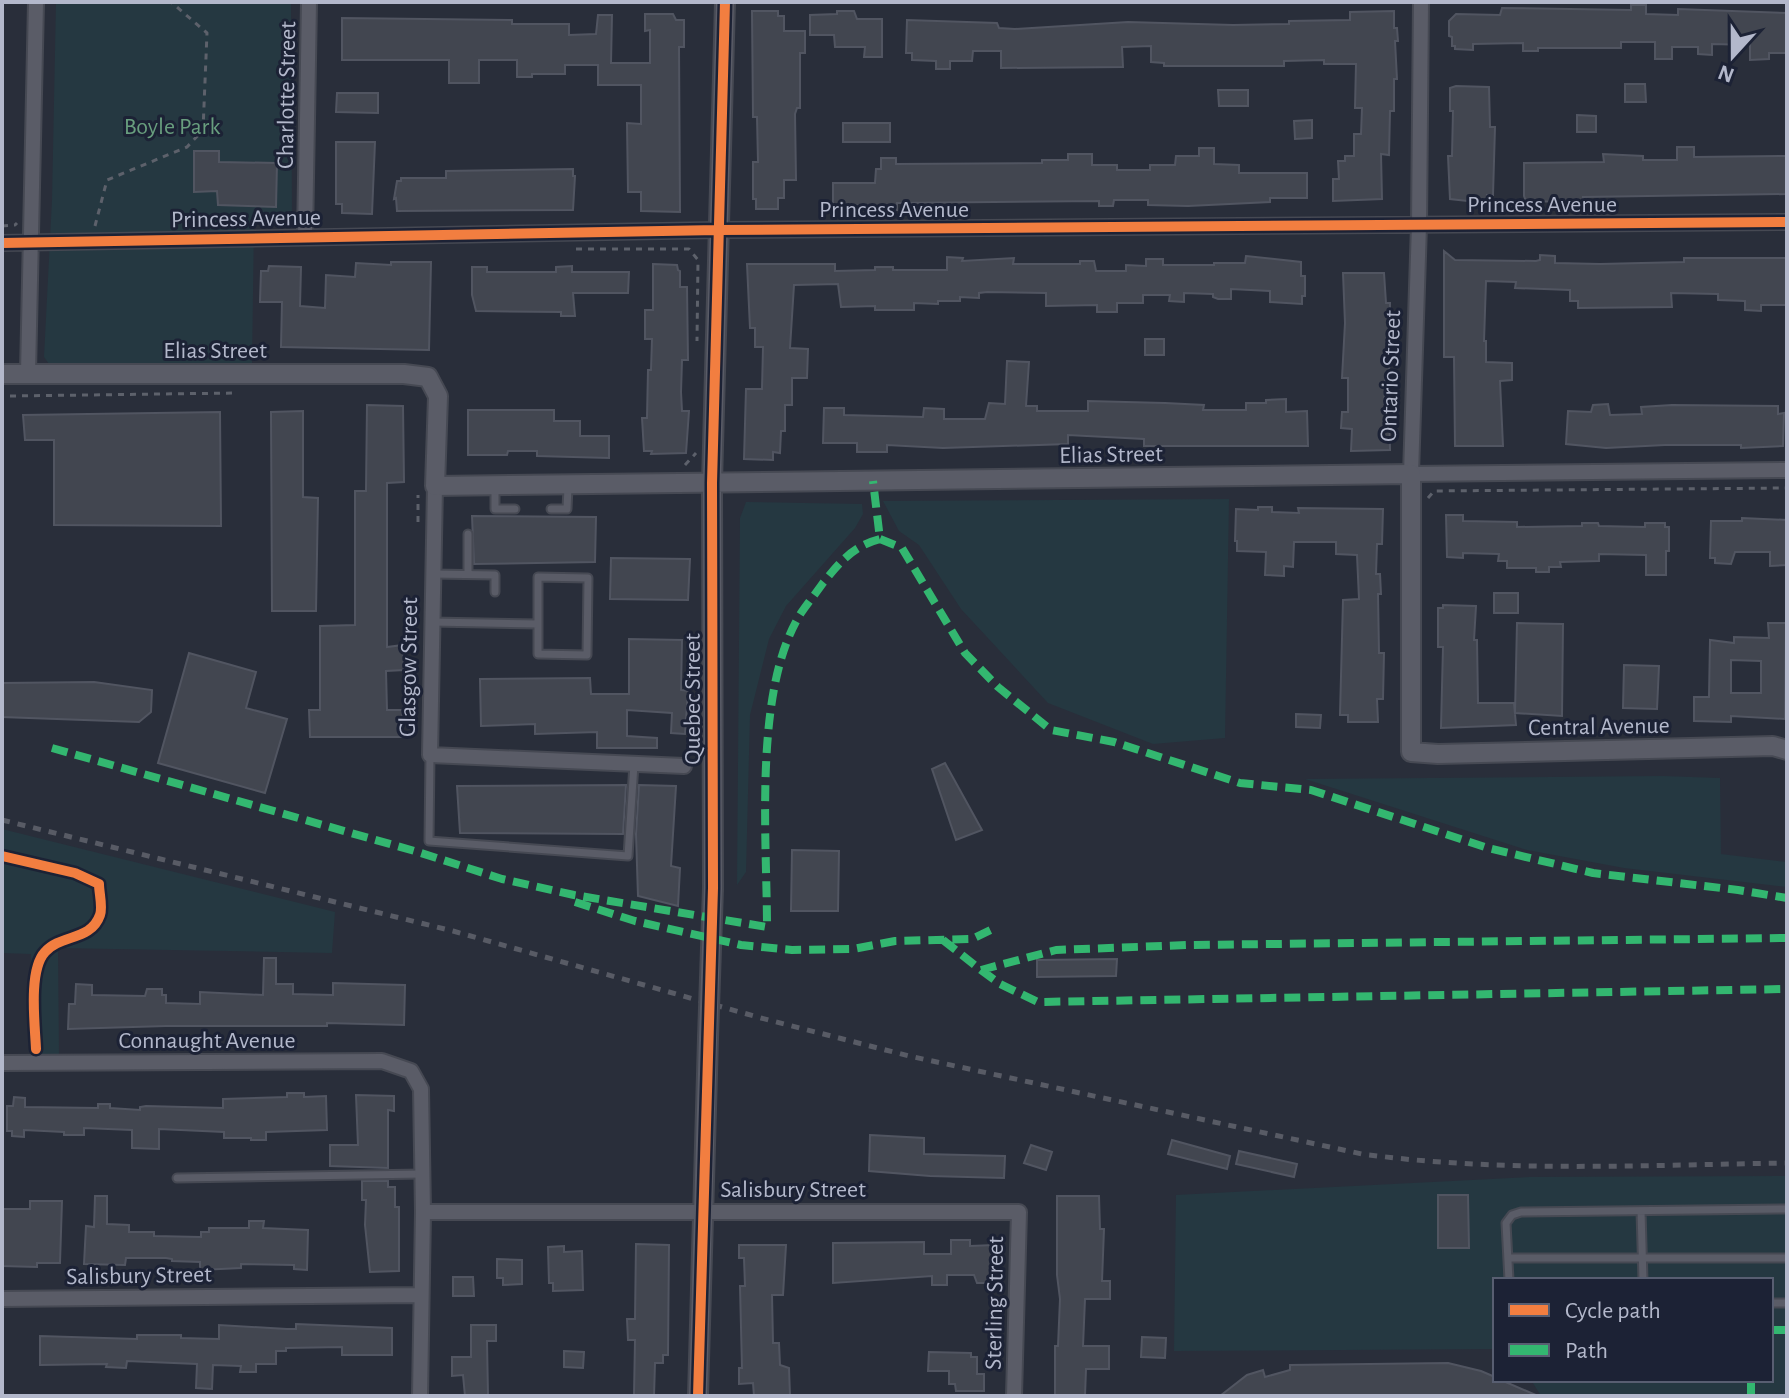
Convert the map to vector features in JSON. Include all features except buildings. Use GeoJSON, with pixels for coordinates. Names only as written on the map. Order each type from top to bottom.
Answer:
{"type":"FeatureCollection","features":[{"type":"Feature","properties":{"kind":"street"},"geometry":{"type":"LineString","coordinates":[[28,373],[36,2]]}},
{"type":"Feature","properties":{"kind":"street","name":"Charlotte Street"},"geometry":{"type":"LineString","coordinates":[[305,237],[309,2]]}},
{"type":"Feature","properties":{"kind":"street","name":"Quebec Street"},"geometry":{"type":"LineString","coordinates":[[698,1396],[713,888],[712,483],[725,2]]}},
{"type":"Feature","properties":{"kind":"street","name":"Ontario Street"},"geometry":{"type":"LineString","coordinates":[[1411,752],[1411,474],[1419,225],[1421,2]]}},
{"type":"Feature","properties":{"kind":"street","name":"Princess Avenue"},"geometry":{"type":"LineString","coordinates":[[2,243],[718,230],[1787,222]]}},
{"type":"Feature","properties":{"kind":"street","name":"Elias Street"},"geometry":{"type":"LineString","coordinates":[[2,374],[404,374],[428,377]]}},
{"type":"Feature","properties":{"kind":"street","name":"Glasgow Street"},"geometry":{"type":"LineString","coordinates":[[428,377],[438,396],[430,755],[684,766]]}},
{"type":"Feature","properties":{"kind":"street","name":"Elias Street"},"geometry":{"type":"LineString","coordinates":[[435,486],[1787,470]]}},
{"type":"Feature","properties":{"kind":"street","name":"Central Avenue"},"geometry":{"type":"LineString","coordinates":[[1411,752],[1438,754],[1773,746],[1787,750]]}},
{"type":"Feature","properties":{"kind":"street","name":"Connaught Avenue"},"geometry":{"type":"LineString","coordinates":[[2,1063],[382,1061],[411,1071],[421,1089],[422,1174]]}},
{"type":"Feature","properties":{"kind":"street"},"geometry":{"type":"LineString","coordinates":[[420,1396],[422,1174]]}},
{"type":"Feature","properties":{"kind":"street","name":"Salisbury Street"},"geometry":{"type":"LineString","coordinates":[[423,1212],[1019,1212]]}},
{"type":"Feature","properties":{"kind":"street","name":"Sterling Street"},"geometry":{"type":"LineString","coordinates":[[1014,1396],[1019,1212]]}},
{"type":"Feature","properties":{"kind":"street","name":"Salisbury Street"},"geometry":{"type":"LineString","coordinates":[[2,1299],[421,1295]]}},
{"type":"Feature","properties":{"kind":"lane"},"geometry":{"type":"LineString","coordinates":[[495,485],[495,509],[515,509]]}},
{"type":"Feature","properties":{"kind":"lane"},"geometry":{"type":"LineString","coordinates":[[551,509],[567,509],[568,485]]}},
{"type":"Feature","properties":{"kind":"lane"},"geometry":{"type":"LineString","coordinates":[[468,534],[468,574]]}},
{"type":"Feature","properties":{"kind":"lane"},"geometry":{"type":"LineString","coordinates":[[433,574],[495,575],[495,592]]}},
{"type":"Feature","properties":{"kind":"lane"},"geometry":{"type":"LineString","coordinates":[[538,577],[588,578],[587,655],[538,654],[538,624],[538,577]]}},
{"type":"Feature","properties":{"kind":"lane"},"geometry":{"type":"LineString","coordinates":[[432,622],[538,624]]}},
{"type":"Feature","properties":{"kind":"lane"},"geometry":{"type":"LineString","coordinates":[[430,755],[429,841],[628,856],[634,764]]}},
{"type":"Feature","properties":{"kind":"lane"},"geometry":{"type":"LineString","coordinates":[[177,1178],[422,1174]]}},
{"type":"Feature","properties":{"kind":"lane"},"geometry":{"type":"LineString","coordinates":[[1509,1278],[1506,1223],[1512,1215],[1521,1212],[1787,1209]]}},
{"type":"Feature","properties":{"kind":"lane"},"geometry":{"type":"LineString","coordinates":[[1641,1211],[1643,1278]]}},
{"type":"Feature","properties":{"kind":"lane"},"geometry":{"type":"LineString","coordinates":[[1508,1258],[1787,1258]]}},
{"type":"Feature","properties":{"kind":"path"},"geometry":{"type":"LineString","coordinates":[[95,226],[107,180],[187,147],[203,130],[207,33],[171,2]]}},
{"type":"Feature","properties":{"kind":"path"},"geometry":{"type":"LineString","coordinates":[[567,250],[689,249],[698,260],[697,349]]}},
{"type":"Feature","properties":{"kind":"path"},"geometry":{"type":"LineString","coordinates":[[10,396],[241,393]]}},
{"type":"Feature","properties":{"kind":"path"},"geometry":{"type":"LineString","coordinates":[[679,472],[696,452]]}},
{"type":"Feature","properties":{"kind":"path"},"geometry":{"type":"LineString","coordinates":[[1427,500],[1434,491],[1787,488]]}},
{"type":"Feature","properties":{"kind":"path"},"geometry":{"type":"LineString","coordinates":[[2,856],[75,873],[99,884],[100,915],[86,933],[62,941],[44,952],[35,976],[36,1049]]}},
{"type":"Feature","properties":{"kind":"green space","name":"Boyle Park"},"geometry":{"type":"Polygon","coordinates":[[[56,2],[291,2],[292,224],[254,224],[252,364],[59,368],[49,364],[44,357],[52,200],[56,2]]]}},
{"type":"Feature","properties":{"kind":"green space"},"geometry":{"type":"Polygon","coordinates":[[[1229,499],[1225,738],[1153,744],[1048,703],[961,609],[919,545],[899,531],[883,501],[1229,499]]]}},
{"type":"Feature","properties":{"kind":"green space"},"geometry":{"type":"Polygon","coordinates":[[[746,502],[862,504],[863,514],[855,528],[786,606],[769,639],[750,715],[746,872],[737,885],[740,518],[746,502]]]}},
{"type":"Feature","properties":{"kind":"green space"},"geometry":{"type":"Polygon","coordinates":[[[1720,778],[1721,854],[1787,862],[1787,887],[1624,868],[1527,850],[1305,779],[1720,778]]]}},
{"type":"Feature","properties":{"kind":"green space"},"geometry":{"type":"Polygon","coordinates":[[[2,829],[335,912],[332,953],[58,948],[59,1056],[34,1056],[31,954],[2,953],[2,829]]]}},
{"type":"Feature","properties":{"kind":"green space"},"geometry":{"type":"Polygon","coordinates":[[[1787,1176],[1787,1396],[1541,1396],[1532,1382],[1773,1382],[1773,1278],[1493,1278],[1493,1349],[1174,1351],[1176,1195],[1530,1177],[1787,1176]]]}},
{"type":"Feature","properties":{"kind":"railway"},"geometry":{"type":"LineString","coordinates":[[2,820],[453,931],[761,1018],[909,1056],[1362,1154],[1521,1166],[1787,1163]]}},
{"type":"Feature","properties":{"kind":"marked path"},"geometry":{"type":"LineString","coordinates":[[52,748],[418,852],[502,879],[574,895],[767,927],[766,766],[775,682],[786,645],[806,606],[848,556],[880,539],[873,481]]}},
{"type":"Feature","properties":{"kind":"marked path"},"geometry":{"type":"LineString","coordinates":[[880,539],[902,548],[965,653],[998,687],[1051,730],[1114,742],[1240,783],[1311,790],[1488,848],[1593,873],[1787,898]]}},
{"type":"Feature","properties":{"kind":"marked path"},"geometry":{"type":"LineString","coordinates":[[575,902],[635,921],[741,945],[792,950],[853,949],[895,941],[972,939],[997,927]]}},
{"type":"Feature","properties":{"kind":"marked path"},"geometry":{"type":"LineString","coordinates":[[943,940],[981,970],[1056,950],[1187,945],[1787,938]]}},
{"type":"Feature","properties":{"kind":"marked path"},"geometry":{"type":"LineString","coordinates":[[981,970],[1000,984],[1038,1002],[1787,989]]}},
{"type":"Feature","properties":{"kind":"marked path"},"geometry":{"type":"LineString","coordinates":[[1773,1330],[1787,1330]]}},
{"type":"Feature","properties":{"kind":"marked path"},"geometry":{"type":"LineString","coordinates":[[1751,1382],[1751,1396]]}},
{"type":"Feature","properties":{"kind":"cycle path"},"geometry":{"type":"LineString","coordinates":[[698,1396],[713,888],[712,483],[725,2]]}},
{"type":"Feature","properties":{"kind":"cycle path"},"geometry":{"type":"LineString","coordinates":[[2,243],[718,230],[1787,222]]}},
{"type":"Feature","properties":{"kind":"cycle path"},"geometry":{"type":"LineString","coordinates":[[2,856],[75,873],[99,884],[101,912],[96,923],[83,933],[52,946],[40,960],[34,984],[36,1049]]}}]}
